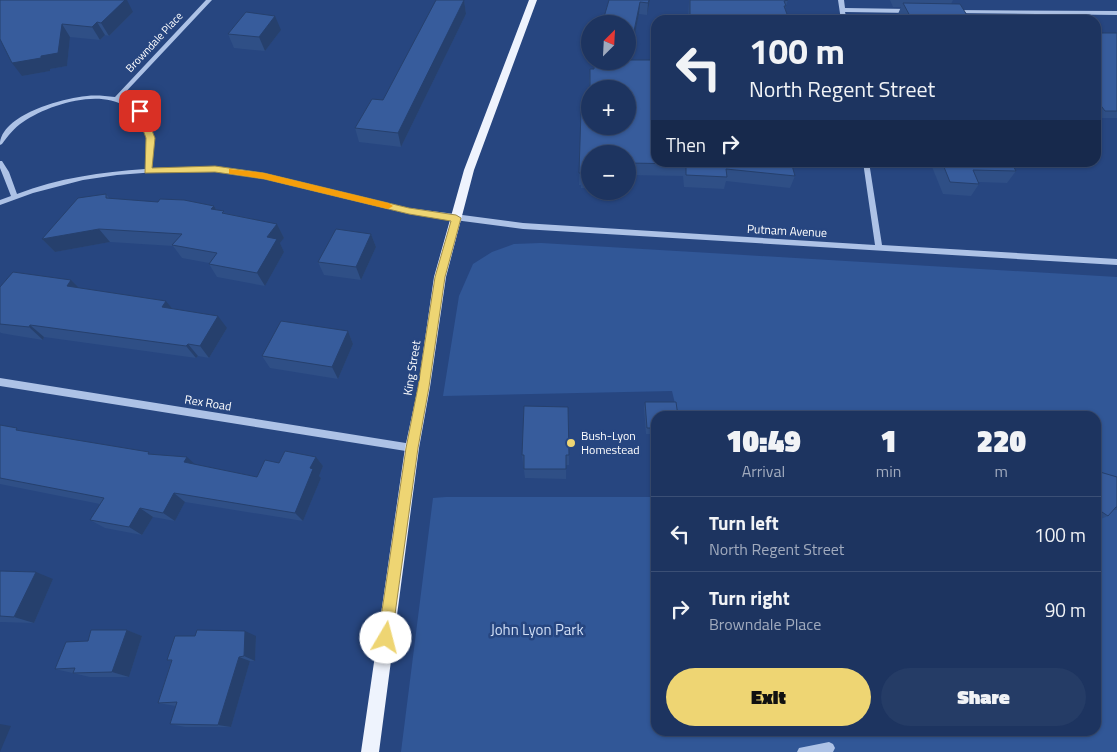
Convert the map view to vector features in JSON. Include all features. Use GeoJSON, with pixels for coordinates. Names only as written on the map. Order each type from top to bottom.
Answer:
{"type":"FeatureCollection","features":[{"type":"Feature","properties":{"kind":"main road","name":"King Street"},"geometry":{"type":"LineString","coordinates":[[370,752],[412,448],[424,387],[440,277],[469,170],[533,0]]}},
{"type":"Feature","properties":{"kind":"street","name":"Browndale Place"},"geometry":{"type":"LineString","coordinates":[[116,99],[208,0]]}},
{"type":"Feature","properties":{"kind":"street"},"geometry":{"type":"LineString","coordinates":[[841,0],[844,15]]}},
{"type":"Feature","properties":{"kind":"street"},"geometry":{"type":"LineString","coordinates":[[843,10],[921,11]]}},
{"type":"Feature","properties":{"kind":"street"},"geometry":{"type":"LineString","coordinates":[[950,11],[1117,13]]}},
{"type":"Feature","properties":{"kind":"street"},"geometry":{"type":"LineString","coordinates":[[1,139],[14,124],[58,104],[86,98],[116,99],[140,111],[146,123],[151,138],[148,171]]}},
{"type":"Feature","properties":{"kind":"street"},"geometry":{"type":"LineString","coordinates":[[0,162],[6,172],[15,198]]}},
{"type":"Feature","properties":{"kind":"street"},"geometry":{"type":"LineString","coordinates":[[867,167],[878,248]]}},
{"type":"Feature","properties":{"kind":"street","name":"Putnam Avenue"},"geometry":{"type":"LineString","coordinates":[[0,203],[83,178],[148,171],[215,169],[255,175],[409,211],[523,226],[1117,262]]}},
{"type":"Feature","properties":{"kind":"street","name":"Rex Road"},"geometry":{"type":"LineString","coordinates":[[0,382],[412,448]]}},
{"type":"Feature","properties":{"kind":"street"},"geometry":{"type":"LineString","coordinates":[[803,752],[829,748]]}},
{"type":"Feature","properties":{"kind":"green space","name":"John Lyon Park"},"geometry":{"type":"Polygon","coordinates":[[[541,243],[1117,277],[1117,752],[401,752],[433,498],[446,497],[651,497],[651,736],[1101,736],[1101,411],[677,411],[672,391],[443,396],[459,296],[473,264],[492,252],[514,244],[541,243]]]}},
{"type":"Feature","properties":{"kind":"building"},"geometry":{"type":"Polygon","coordinates":[[[0,0],[125,0],[101,23],[97,22],[92,27],[62,24],[58,53],[12,63],[0,39],[0,0]]]}},
{"type":"Feature","properties":{"kind":"building"},"geometry":{"type":"Polygon","coordinates":[[[436,0],[464,0],[398,133],[355,128],[372,99],[383,100],[436,0]]]}},
{"type":"Feature","properties":{"kind":"building"},"geometry":{"type":"Polygon","coordinates":[[[609,0],[649,0],[648,3],[640,2],[636,21],[636,15],[605,15],[609,0]]]}},
{"type":"Feature","properties":{"kind":"building"},"geometry":{"type":"Polygon","coordinates":[[[690,0],[788,0],[784,1],[787,15],[690,15],[690,0]]]}},
{"type":"Feature","properties":{"kind":"building"},"geometry":{"type":"Polygon","coordinates":[[[903,3],[960,4],[967,15],[909,15],[903,3]]]}},
{"type":"Feature","properties":{"kind":"building"},"geometry":{"type":"Polygon","coordinates":[[[246,12],[275,16],[259,37],[228,34],[246,12]]]}},
{"type":"Feature","properties":{"kind":"building"},"geometry":{"type":"Polygon","coordinates":[[[1101,33],[1117,33],[1117,111],[1105,111],[1101,106],[1101,33]]]}},
{"type":"Feature","properties":{"kind":"building"},"geometry":{"type":"Polygon","coordinates":[[[636,60],[651,60],[651,163],[636,163],[636,145],[581,145],[581,173],[579,173],[581,111],[581,135],[636,135],[636,80],[590,80],[590,70],[636,70],[636,60]]]}},
{"type":"Feature","properties":{"kind":"building"},"geometry":{"type":"Polygon","coordinates":[[[686,167],[792,167],[795,176],[726,169],[727,177],[686,175],[686,167]]]}},
{"type":"Feature","properties":{"kind":"building"},"geometry":{"type":"Polygon","coordinates":[[[944,167],[1014,167],[1016,171],[973,170],[979,184],[950,182],[944,167]]]}},
{"type":"Feature","properties":{"kind":"building"},"geometry":{"type":"Polygon","coordinates":[[[106,194],[106,198],[158,202],[160,199],[184,200],[214,206],[211,209],[224,211],[222,213],[277,224],[267,237],[277,239],[257,273],[209,264],[217,253],[172,245],[182,234],[99,229],[42,239],[78,198],[106,194]]]}},
{"type":"Feature","properties":{"kind":"building"},"geometry":{"type":"Polygon","coordinates":[[[336,229],[371,234],[356,267],[318,262],[336,229]]]}},
{"type":"Feature","properties":{"kind":"building"},"geometry":{"type":"Polygon","coordinates":[[[13,272],[71,280],[67,286],[166,301],[162,307],[218,316],[200,346],[188,344],[186,346],[30,325],[29,327],[0,324],[0,287],[13,272]]]}},
{"type":"Feature","properties":{"kind":"building"},"geometry":{"type":"Polygon","coordinates":[[[281,321],[348,331],[332,367],[262,356],[281,321]]]}},
{"type":"Feature","properties":{"kind":"building"},"geometry":{"type":"Polygon","coordinates":[[[645,402],[676,402],[677,411],[651,411],[651,428],[647,428],[645,402]]]}},
{"type":"Feature","properties":{"kind":"building"},"geometry":{"type":"Polygon","coordinates":[[[524,406],[568,407],[569,455],[566,455],[566,469],[524,469],[524,455],[522,455],[524,406]]]}},
{"type":"Feature","properties":{"kind":"building"},"geometry":{"type":"Polygon","coordinates":[[[0,425],[17,428],[16,430],[149,452],[148,454],[187,457],[184,462],[257,477],[265,460],[279,463],[285,451],[316,457],[310,468],[313,469],[295,513],[174,493],[163,513],[140,508],[129,527],[90,520],[104,498],[0,478],[0,425]]]}},
{"type":"Feature","properties":{"kind":"building"},"geometry":{"type":"Polygon","coordinates":[[[1101,472],[1117,477],[1117,507],[1108,516],[1101,511],[1101,472]]]}},
{"type":"Feature","properties":{"kind":"building"},"geometry":{"type":"Polygon","coordinates":[[[0,571],[36,572],[14,617],[0,616],[0,571]]]}},
{"type":"Feature","properties":{"kind":"building"},"geometry":{"type":"Polygon","coordinates":[[[91,630],[127,630],[112,672],[73,673],[75,668],[55,669],[66,642],[88,641],[91,630]]]}},
{"type":"Feature","properties":{"kind":"building"},"geometry":{"type":"Polygon","coordinates":[[[197,630],[245,631],[244,656],[239,657],[218,725],[170,724],[177,702],[158,703],[172,660],[167,660],[175,636],[195,636],[197,630]]]}},
{"type":"Feature","properties":{"kind":"slow traffic"},"geometry":{"type":"LineString","coordinates":[[232,172],[264,176],[388,206]]}},
{"type":"Feature","properties":{"kind":"place","name":"Bush-Lyon Homestead"},"geometry":{"type":"Point","coordinates":[571,443]}},
{"type":"Feature","properties":{"kind":"route"},"geometry":{"type":"LineString","coordinates":[[140,111],[151,138],[148,171],[215,169],[264,176],[409,211],[456,218],[440,277],[424,387],[412,448],[386,638]]}}]}
